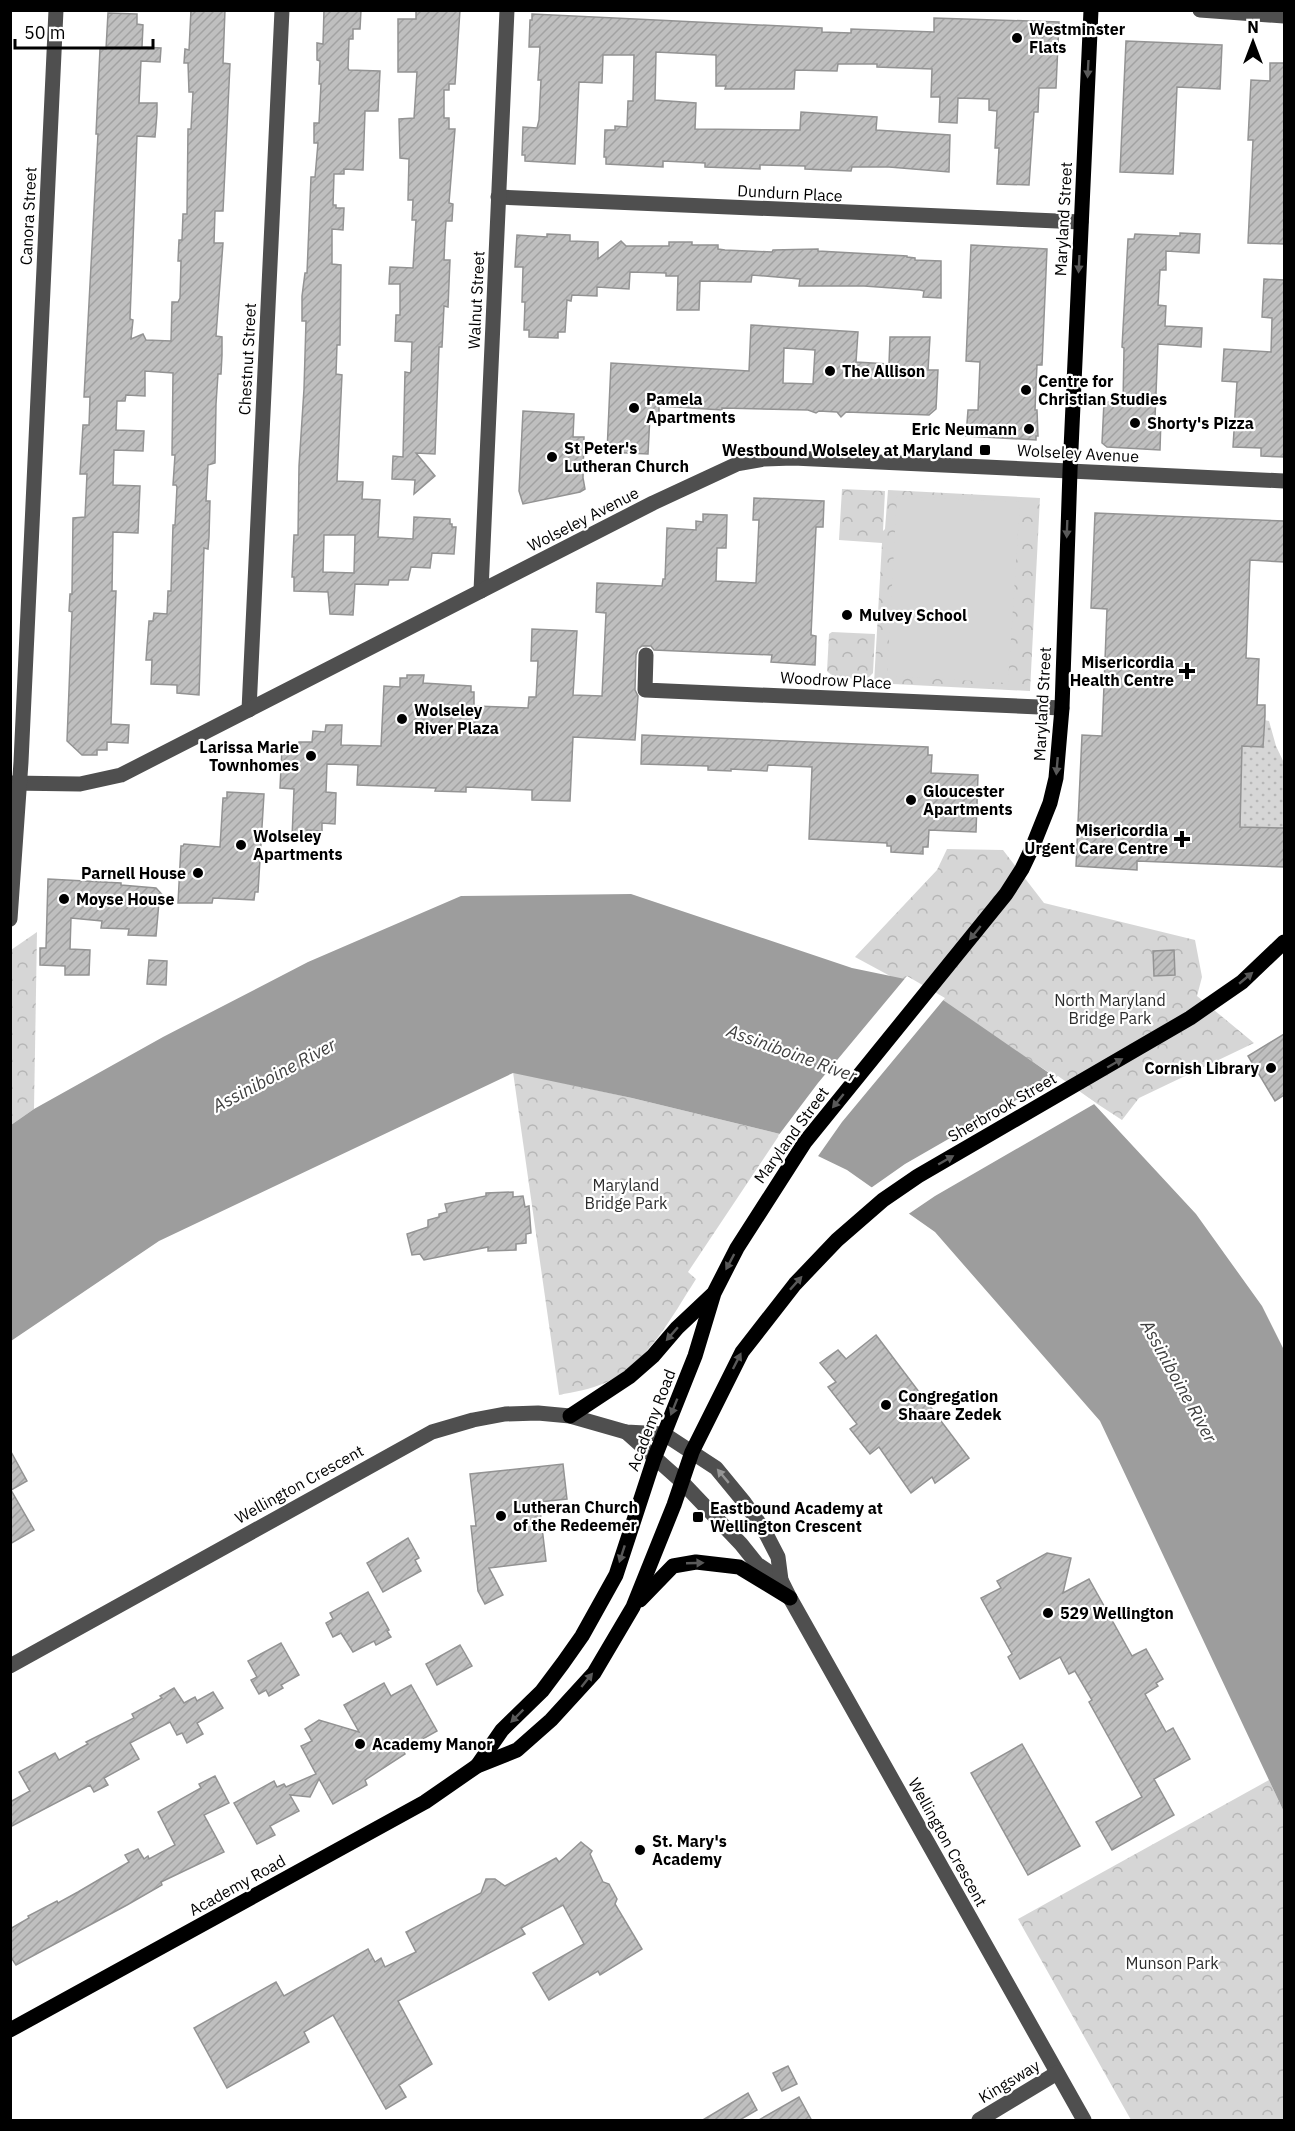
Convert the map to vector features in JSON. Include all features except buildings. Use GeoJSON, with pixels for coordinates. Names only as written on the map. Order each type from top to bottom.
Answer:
{"type":"FeatureCollection","features":[{"type":"Feature","properties":{"kind":"main road","name":"Maryland Street"},"geometry":{"type":"LineString","coordinates":[[714,1293],[737,1248],[805,1142],[1010,887],[1032,848],[1053,790],[1062,708],[1070,471],[1091,10]]}},
{"type":"Feature","properties":{"kind":"main road","name":"Sherbrook Street"},"geometry":{"type":"LineString","coordinates":[[759,1328],[795,1284],[837,1240],[884,1200],[918,1176],[1158,1038],[1242,982],[1283,946]]}},
{"type":"Feature","properties":{"kind":"main road"},"geometry":{"type":"LineString","coordinates":[[570,1416],[629,1377],[714,1293]]}},
{"type":"Feature","properties":{"kind":"main road","name":"Academy Road"},"geometry":{"type":"LineString","coordinates":[[477,1766],[502,1730],[542,1691],[582,1636],[616,1575],[654,1459],[695,1356],[714,1293]]}},
{"type":"Feature","properties":{"kind":"main road","name":"Academy Road"},"geometry":{"type":"LineString","coordinates":[[10,2030],[425,1802],[477,1766],[517,1750],[551,1720],[594,1672],[633,1606],[674,1505],[692,1452],[742,1352],[759,1328]]}},
{"type":"Feature","properties":{"kind":"main road"},"geometry":{"type":"LineString","coordinates":[[633,1606],[673,1566],[696,1562],[739,1567],[790,1598]]}},
{"type":"Feature","properties":{"kind":"street","name":"Canora Street"},"geometry":{"type":"LineString","coordinates":[[10,919],[15,783],[56,10]]}},
{"type":"Feature","properties":{"kind":"street","name":"Chestnut Street"},"geometry":{"type":"LineString","coordinates":[[249,710],[282,10]]}},
{"type":"Feature","properties":{"kind":"street","name":"Walnut Street"},"geometry":{"type":"LineString","coordinates":[[481,591],[507,10]]}},
{"type":"Feature","properties":{"kind":"street"},"geometry":{"type":"LineString","coordinates":[[1200,10],[1284,16]]}},
{"type":"Feature","properties":{"kind":"street","name":"Dundurn Place"},"geometry":{"type":"LineString","coordinates":[[498,197],[1081,222]]}},
{"type":"Feature","properties":{"kind":"street","name":"Wolseley Avenue"},"geometry":{"type":"LineString","coordinates":[[15,783],[80,784],[107,779],[134,769],[689,485],[729,467],[750,461],[794,458],[1284,481]]}},
{"type":"Feature","properties":{"kind":"street","name":"Woodrow Place"},"geometry":{"type":"LineString","coordinates":[[646,655],[645,690],[1062,708]]}},
{"type":"Feature","properties":{"kind":"street","name":"Wellington Crescent"},"geometry":{"type":"LineString","coordinates":[[10,1666],[432,1432],[473,1420],[505,1414],[538,1413],[570,1416],[626,1432],[664,1434],[716,1468],[765,1530],[778,1557],[781,1580],[790,1598],[1084,2121]]}},
{"type":"Feature","properties":{"kind":"street","name":"Wellington Crescent"},"geometry":{"type":"LineString","coordinates":[[626,1432],[681,1481],[757,1564],[781,1580]]}},
{"type":"Feature","properties":{"kind":"street","name":"Kingsway"},"geometry":{"type":"LineString","coordinates":[[979,2121],[1057,2073]]}},
{"type":"Feature","properties":{"kind":"green space"},"geometry":{"type":"Polygon","coordinates":[[[842,489],[885,491],[883,531],[888,490],[1040,498],[1030,691],[874,683],[882,543],[839,540],[842,489]]]}},
{"type":"Feature","properties":{"kind":"green space"},"geometry":{"type":"Polygon","coordinates":[[[897,496],[1020,502],[1008,683],[887,676],[897,496]]]}},
{"type":"Feature","properties":{"kind":"green space"},"geometry":{"type":"Polygon","coordinates":[[[832,632],[875,634],[873,673],[867,679],[840,678],[827,671],[829,634],[832,632]]]}},
{"type":"Feature","properties":{"kind":"green space"},"geometry":{"type":"Polygon","coordinates":[[[1264,720],[1269,721],[1276,746],[1284,763],[1284,828],[1240,827],[1242,731],[1251,732],[1250,746],[1262,747],[1264,720]]]}},
{"type":"Feature","properties":{"kind":"green space","name":"North Maryland Bridge Park"},"geometry":{"type":"Polygon","coordinates":[[[947,849],[1003,850],[1044,903],[1195,940],[1202,977],[1197,996],[1254,1043],[1139,1098],[1122,1120],[953,1010],[855,957],[937,870],[947,849]]]}},
{"type":"Feature","properties":{"kind":"green space"},"geometry":{"type":"Polygon","coordinates":[[[37,932],[34,1109],[11,1125],[11,950],[37,932]]]}},
{"type":"Feature","properties":{"kind":"green space","name":"Maryland Bridge Park"},"geometry":{"type":"Polygon","coordinates":[[[513,1072],[780,1134],[688,1272],[696,1279],[668,1324],[646,1352],[634,1364],[605,1383],[559,1395],[513,1072]]]}},
{"type":"Feature","properties":{"kind":"green space","name":"Munson Park"},"geometry":{"type":"Polygon","coordinates":[[[1269,1780],[1284,1812],[1284,2120],[1131,2120],[1018,1919],[1269,1780]]]}},
{"type":"Feature","properties":{"kind":"water","name":"Assiniboine River"},"geometry":{"type":"Polygon","coordinates":[[[631,894],[852,968],[905,979],[943,1000],[1094,1104],[1196,1214],[1262,1306],[1284,1350],[1284,1812],[1100,1421],[935,1232],[847,1170],[780,1134],[632,1098],[513,1073],[159,1241],[11,1341],[11,1125],[34,1109],[163,1037],[308,962],[461,896],[631,894]]]}},
{"type":"Feature","properties":{"kind":"pier"},"geometry":{"type":"Polygon","coordinates":[[[907,976],[945,998],[842,1122],[816,1159],[778,1136],[818,1083],[907,976]]]}},
{"type":"Feature","properties":{"kind":"pier"},"geometry":{"type":"Polygon","coordinates":[[[1058,1076],[1096,1103],[935,1196],[907,1215],[868,1190],[905,1164],[1058,1076]]]}},
{"type":"Feature","properties":{"kind":"place","name":"Westminster Flats"},"geometry":{"type":"Point","coordinates":[1017,38]}},
{"type":"Feature","properties":{"kind":"place","name":"The Allison"},"geometry":{"type":"Point","coordinates":[830,371]}},
{"type":"Feature","properties":{"kind":"place","name":"Centre for Christian Studies"},"geometry":{"type":"Point","coordinates":[1026,390]}},
{"type":"Feature","properties":{"kind":"place","name":"Pamela Apartments"},"geometry":{"type":"Point","coordinates":[634,408]}},
{"type":"Feature","properties":{"kind":"place","name":"Shorty's Pizza"},"geometry":{"type":"Point","coordinates":[1135,423]}},
{"type":"Feature","properties":{"kind":"place","name":"Eric Neumann"},"geometry":{"type":"Point","coordinates":[1029,429]}},
{"type":"Feature","properties":{"kind":"place","name":"Westbound Wolseley at Maryland"},"geometry":{"type":"Point","coordinates":[985,450]}},
{"type":"Feature","properties":{"kind":"place","name":"St Peter's Lutheran Church"},"geometry":{"type":"Point","coordinates":[552,457]}},
{"type":"Feature","properties":{"kind":"place","name":"Mulvey School"},"geometry":{"type":"Point","coordinates":[847,615]}},
{"type":"Feature","properties":{"kind":"place","name":"Misericordia Health Centre"},"geometry":{"type":"Point","coordinates":[1187,671]}},
{"type":"Feature","properties":{"kind":"place","name":"Wolseley River Plaza"},"geometry":{"type":"Point","coordinates":[402,719]}},
{"type":"Feature","properties":{"kind":"place","name":"Larissa Marie Townhomes"},"geometry":{"type":"Point","coordinates":[311,756]}},
{"type":"Feature","properties":{"kind":"place","name":"Gloucester Apartments"},"geometry":{"type":"Point","coordinates":[911,800]}},
{"type":"Feature","properties":{"kind":"place","name":"Misericordia Urgent Care Centre"},"geometry":{"type":"Point","coordinates":[1182,839]}},
{"type":"Feature","properties":{"kind":"place","name":"Wolseley Apartments"},"geometry":{"type":"Point","coordinates":[241,845]}},
{"type":"Feature","properties":{"kind":"place","name":"Parnell House"},"geometry":{"type":"Point","coordinates":[198,873]}},
{"type":"Feature","properties":{"kind":"place","name":"Moyse House"},"geometry":{"type":"Point","coordinates":[64,899]}},
{"type":"Feature","properties":{"kind":"place","name":"Cornish Library"},"geometry":{"type":"Point","coordinates":[1271,1068]}},
{"type":"Feature","properties":{"kind":"place","name":"Congregation Shaare Zedek"},"geometry":{"type":"Point","coordinates":[886,1405]}},
{"type":"Feature","properties":{"kind":"place","name":"Lutheran Church of the Redeemer"},"geometry":{"type":"Point","coordinates":[501,1516]}},
{"type":"Feature","properties":{"kind":"place","name":"Eastbound Academy at Wellington Crescent"},"geometry":{"type":"Point","coordinates":[698,1517]}},
{"type":"Feature","properties":{"kind":"place","name":"529 Wellington"},"geometry":{"type":"Point","coordinates":[1048,1613]}},
{"type":"Feature","properties":{"kind":"place","name":"Academy Manor"},"geometry":{"type":"Point","coordinates":[360,1744]}},
{"type":"Feature","properties":{"kind":"place","name":"St. Mary's Academy"},"geometry":{"type":"Point","coordinates":[640,1850]}}]}
